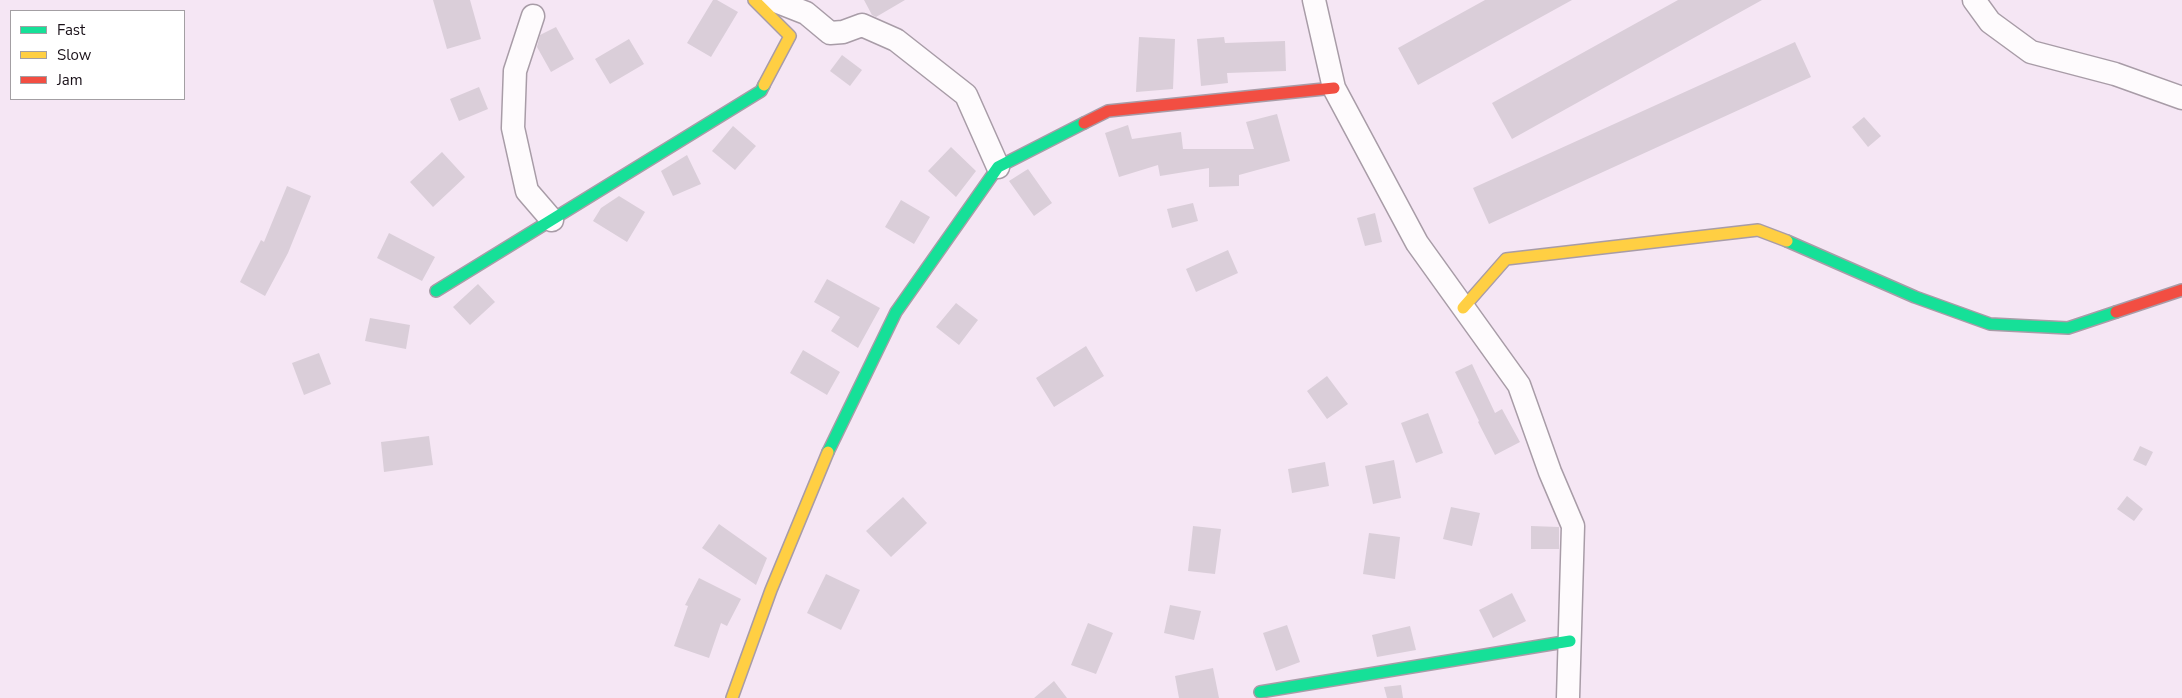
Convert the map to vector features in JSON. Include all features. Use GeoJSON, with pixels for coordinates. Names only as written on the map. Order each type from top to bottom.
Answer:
{"type":"FeatureCollection","features":[{"type":"Feature","properties":{"kind":"street"},"geometry":{"type":"LineString","coordinates":[[436,291],[761,91],[790,36],[754,0]]}},
{"type":"Feature","properties":{"kind":"street"},"geometry":{"type":"LineString","coordinates":[[773,0],[806,13],[830,33],[844,32],[862,25],[896,40],[966,95],[998,167]]}},
{"type":"Feature","properties":{"kind":"street"},"geometry":{"type":"LineString","coordinates":[[1314,0],[1334,88],[1417,243],[1519,385],[1550,472],[1573,526],[1568,698]]}},
{"type":"Feature","properties":{"kind":"street"},"geometry":{"type":"LineString","coordinates":[[1974,0],[1990,22],[2032,52],[2115,74],[2182,98]]}},
{"type":"Feature","properties":{"kind":"street"},"geometry":{"type":"LineString","coordinates":[[533,16],[515,71],[513,128],[527,191],[552,220]]}},
{"type":"Feature","properties":{"kind":"street"},"geometry":{"type":"LineString","coordinates":[[732,698],[771,590],[830,446],[896,312],[998,167],[1108,111],[1334,88]]}},
{"type":"Feature","properties":{"kind":"street"},"geometry":{"type":"LineString","coordinates":[[1463,308],[1506,259],[1758,230],[1824,256],[1915,297],[1990,324],[2068,328],[2182,290]]}},
{"type":"Feature","properties":{"kind":"street"},"geometry":{"type":"LineString","coordinates":[[1260,692],[1570,640]]}},
{"type":"Feature","properties":{"kind":"building"},"geometry":{"type":"Polygon","coordinates":[[[433,0],[470,0],[481,39],[447,49],[433,0]]]}},
{"type":"Feature","properties":{"kind":"building"},"geometry":{"type":"Polygon","coordinates":[[[713,0],[717,0],[738,12],[711,57],[687,43],[713,0]]]}},
{"type":"Feature","properties":{"kind":"building"},"geometry":{"type":"Polygon","coordinates":[[[864,0],[905,0],[876,17],[872,15],[864,0]]]}},
{"type":"Feature","properties":{"kind":"building"},"geometry":{"type":"Polygon","coordinates":[[[1485,0],[1572,0],[1418,85],[1398,48],[1485,0]]]}},
{"type":"Feature","properties":{"kind":"building"},"geometry":{"type":"Polygon","coordinates":[[[1678,0],[1762,0],[1512,139],[1492,103],[1678,0]]]}},
{"type":"Feature","properties":{"kind":"building"},"geometry":{"type":"Polygon","coordinates":[[[556,27],[574,59],[551,72],[537,47],[540,35],[556,27]]]}},
{"type":"Feature","properties":{"kind":"building"},"geometry":{"type":"Polygon","coordinates":[[[1139,37],[1175,39],[1173,89],[1136,92],[1139,37]]]}},
{"type":"Feature","properties":{"kind":"building"},"geometry":{"type":"Polygon","coordinates":[[[1224,37],[1225,43],[1285,41],[1286,71],[1227,73],[1228,83],[1201,86],[1197,39],[1224,37]]]}},
{"type":"Feature","properties":{"kind":"building"},"geometry":{"type":"Polygon","coordinates":[[[629,39],[644,64],[610,84],[595,59],[629,39]]]}},
{"type":"Feature","properties":{"kind":"building"},"geometry":{"type":"Polygon","coordinates":[[[1795,42],[1811,77],[1489,224],[1473,188],[1795,42]]]}},
{"type":"Feature","properties":{"kind":"building"},"geometry":{"type":"Polygon","coordinates":[[[842,55],[862,70],[850,86],[830,71],[842,55]]]}},
{"type":"Feature","properties":{"kind":"building"},"geometry":{"type":"Polygon","coordinates":[[[479,87],[488,109],[459,121],[450,99],[479,87]]]}},
{"type":"Feature","properties":{"kind":"building"},"geometry":{"type":"Polygon","coordinates":[[[1277,114],[1290,161],[1239,175],[1239,186],[1209,187],[1209,168],[1160,176],[1158,165],[1119,177],[1105,133],[1128,125],[1132,139],[1181,132],[1183,149],[1254,149],[1246,122],[1277,114]]]}},
{"type":"Feature","properties":{"kind":"building"},"geometry":{"type":"Polygon","coordinates":[[[1864,117],[1881,136],[1868,147],[1852,127],[1864,117]]]}},
{"type":"Feature","properties":{"kind":"building"},"geometry":{"type":"Polygon","coordinates":[[[733,126],[756,146],[735,170],[712,151],[733,126]]]}},
{"type":"Feature","properties":{"kind":"building"},"geometry":{"type":"Polygon","coordinates":[[[951,147],[976,171],[956,197],[928,171],[951,147]]]}},
{"type":"Feature","properties":{"kind":"building"},"geometry":{"type":"Polygon","coordinates":[[[442,152],[465,177],[433,207],[410,182],[442,152]]]}},
{"type":"Feature","properties":{"kind":"building"},"geometry":{"type":"Polygon","coordinates":[[[687,155],[701,184],[673,196],[661,171],[687,155]]]}},
{"type":"Feature","properties":{"kind":"building"},"geometry":{"type":"Polygon","coordinates":[[[1028,169],[1052,203],[1034,216],[1009,181],[1028,169]]]}},
{"type":"Feature","properties":{"kind":"building"},"geometry":{"type":"Polygon","coordinates":[[[287,186],[311,196],[288,253],[265,296],[240,282],[261,240],[264,242],[287,186]]]}},
{"type":"Feature","properties":{"kind":"building"},"geometry":{"type":"Polygon","coordinates":[[[619,196],[645,212],[627,242],[593,221],[601,208],[619,196]]]}},
{"type":"Feature","properties":{"kind":"building"},"geometry":{"type":"Polygon","coordinates":[[[901,200],[930,217],[914,244],[885,227],[901,200]]]}},
{"type":"Feature","properties":{"kind":"building"},"geometry":{"type":"Polygon","coordinates":[[[1193,203],[1198,221],[1172,228],[1167,209],[1193,203]]]}},
{"type":"Feature","properties":{"kind":"building"},"geometry":{"type":"Polygon","coordinates":[[[1375,213],[1382,242],[1365,246],[1357,218],[1375,213]]]}},
{"type":"Feature","properties":{"kind":"building"},"geometry":{"type":"Polygon","coordinates":[[[389,233],[435,257],[422,281],[377,258],[389,233]]]}},
{"type":"Feature","properties":{"kind":"building"},"geometry":{"type":"Polygon","coordinates":[[[1228,250],[1238,273],[1196,292],[1186,269],[1228,250]]]}},
{"type":"Feature","properties":{"kind":"building"},"geometry":{"type":"Polygon","coordinates":[[[827,279],[880,308],[858,348],[831,331],[840,317],[814,302],[827,279]]]}},
{"type":"Feature","properties":{"kind":"building"},"geometry":{"type":"Polygon","coordinates":[[[478,284],[495,302],[470,325],[453,307],[478,284]]]}},
{"type":"Feature","properties":{"kind":"building"},"geometry":{"type":"Polygon","coordinates":[[[956,303],[978,320],[959,345],[936,327],[956,303]]]}},
{"type":"Feature","properties":{"kind":"building"},"geometry":{"type":"Polygon","coordinates":[[[370,318],[410,325],[406,349],[365,341],[370,318]]]}},
{"type":"Feature","properties":{"kind":"building"},"geometry":{"type":"Polygon","coordinates":[[[1086,346],[1104,376],[1054,407],[1036,378],[1086,346]]]}},
{"type":"Feature","properties":{"kind":"building"},"geometry":{"type":"Polygon","coordinates":[[[803,350],[840,372],[827,395],[790,373],[803,350]]]}},
{"type":"Feature","properties":{"kind":"building"},"geometry":{"type":"Polygon","coordinates":[[[319,353],[331,384],[304,395],[292,363],[319,353]]]}},
{"type":"Feature","properties":{"kind":"building"},"geometry":{"type":"Polygon","coordinates":[[[1472,364],[1495,413],[1502,409],[1520,442],[1495,455],[1455,372],[1472,364]]]}},
{"type":"Feature","properties":{"kind":"building"},"geometry":{"type":"Polygon","coordinates":[[[1327,376],[1348,404],[1327,419],[1307,391],[1327,376]]]}},
{"type":"Feature","properties":{"kind":"building"},"geometry":{"type":"Polygon","coordinates":[[[1428,413],[1443,453],[1416,463],[1401,423],[1428,413]]]}},
{"type":"Feature","properties":{"kind":"building"},"geometry":{"type":"Polygon","coordinates":[[[429,436],[433,465],[384,472],[381,442],[429,436]]]}},
{"type":"Feature","properties":{"kind":"building"},"geometry":{"type":"Polygon","coordinates":[[[2140,446],[2153,452],[2146,466],[2133,460],[2140,446]]]}},
{"type":"Feature","properties":{"kind":"building"},"geometry":{"type":"Polygon","coordinates":[[[1394,460],[1401,498],[1373,504],[1365,466],[1394,460]]]}},
{"type":"Feature","properties":{"kind":"building"},"geometry":{"type":"Polygon","coordinates":[[[1325,462],[1329,486],[1292,493],[1288,469],[1325,462]]]}},
{"type":"Feature","properties":{"kind":"building"},"geometry":{"type":"Polygon","coordinates":[[[2127,496],[2143,509],[2134,521],[2117,509],[2127,496]]]}},
{"type":"Feature","properties":{"kind":"building"},"geometry":{"type":"Polygon","coordinates":[[[903,497],[927,523],[891,557],[866,531],[903,497]]]}},
{"type":"Feature","properties":{"kind":"building"},"geometry":{"type":"Polygon","coordinates":[[[1451,507],[1480,513],[1472,546],[1443,539],[1451,507]]]}},
{"type":"Feature","properties":{"kind":"building"},"geometry":{"type":"Polygon","coordinates":[[[719,524],[767,558],[756,585],[702,548],[719,524]]]}},
{"type":"Feature","properties":{"kind":"building"},"geometry":{"type":"Polygon","coordinates":[[[1193,526],[1221,529],[1215,574],[1188,571],[1193,526]]]}},
{"type":"Feature","properties":{"kind":"building"},"geometry":{"type":"Polygon","coordinates":[[[1531,526],[1559,527],[1559,549],[1531,549],[1531,526]]]}},
{"type":"Feature","properties":{"kind":"building"},"geometry":{"type":"Polygon","coordinates":[[[1369,533],[1400,537],[1395,579],[1363,574],[1369,533]]]}},
{"type":"Feature","properties":{"kind":"building"},"geometry":{"type":"Polygon","coordinates":[[[826,574],[860,590],[841,630],[807,613],[826,574]]]}},
{"type":"Feature","properties":{"kind":"building"},"geometry":{"type":"Polygon","coordinates":[[[699,578],[741,599],[727,626],[721,623],[709,658],[674,646],[688,606],[685,605],[699,578]]]}},
{"type":"Feature","properties":{"kind":"building"},"geometry":{"type":"Polygon","coordinates":[[[1512,593],[1526,621],[1493,638],[1479,610],[1512,593]]]}},
{"type":"Feature","properties":{"kind":"building"},"geometry":{"type":"Polygon","coordinates":[[[1170,605],[1201,611],[1194,640],[1164,633],[1170,605]]]}},
{"type":"Feature","properties":{"kind":"building"},"geometry":{"type":"Polygon","coordinates":[[[1088,623],[1113,633],[1096,674],[1071,665],[1088,623]]]}},
{"type":"Feature","properties":{"kind":"building"},"geometry":{"type":"Polygon","coordinates":[[[1287,625],[1300,662],[1276,671],[1263,633],[1287,625]]]}},
{"type":"Feature","properties":{"kind":"building"},"geometry":{"type":"Polygon","coordinates":[[[1410,626],[1416,650],[1377,657],[1372,635],[1410,626]]]}},
{"type":"Feature","properties":{"kind":"building"},"geometry":{"type":"Polygon","coordinates":[[[1213,668],[1219,698],[1179,698],[1175,676],[1213,668]]]}},
{"type":"Feature","properties":{"kind":"building"},"geometry":{"type":"Polygon","coordinates":[[[1054,681],[1067,698],[1034,698],[1054,681]]]}},
{"type":"Feature","properties":{"kind":"building"},"geometry":{"type":"Polygon","coordinates":[[[1401,685],[1403,698],[1387,698],[1384,687],[1401,685]]]}},
{"type":"Feature","properties":{"kind":"traffic: fast"},"geometry":{"type":"LineString","coordinates":[[436,291],[761,91],[764,85]]}},
{"type":"Feature","properties":{"kind":"traffic: fast"},"geometry":{"type":"LineString","coordinates":[[828,452],[896,312],[998,167],[1084,123]]}},
{"type":"Feature","properties":{"kind":"traffic: fast"},"geometry":{"type":"LineString","coordinates":[[1787,241],[1915,297],[1990,324],[2068,328],[2116,312]]}},
{"type":"Feature","properties":{"kind":"traffic: fast"},"geometry":{"type":"LineString","coordinates":[[1260,692],[1570,641]]}},
{"type":"Feature","properties":{"kind":"traffic: slow"},"geometry":{"type":"LineString","coordinates":[[754,0],[790,36],[764,85]]}},
{"type":"Feature","properties":{"kind":"traffic: slow"},"geometry":{"type":"LineString","coordinates":[[1463,308],[1506,259],[1758,230],[1787,241]]}},
{"type":"Feature","properties":{"kind":"traffic: slow"},"geometry":{"type":"LineString","coordinates":[[732,698],[771,590],[828,452]]}},
{"type":"Feature","properties":{"kind":"traffic: jam"},"geometry":{"type":"LineString","coordinates":[[1084,123],[1108,111],[1334,88]]}},
{"type":"Feature","properties":{"kind":"traffic: jam"},"geometry":{"type":"LineString","coordinates":[[2116,312],[2182,290]]}}]}
